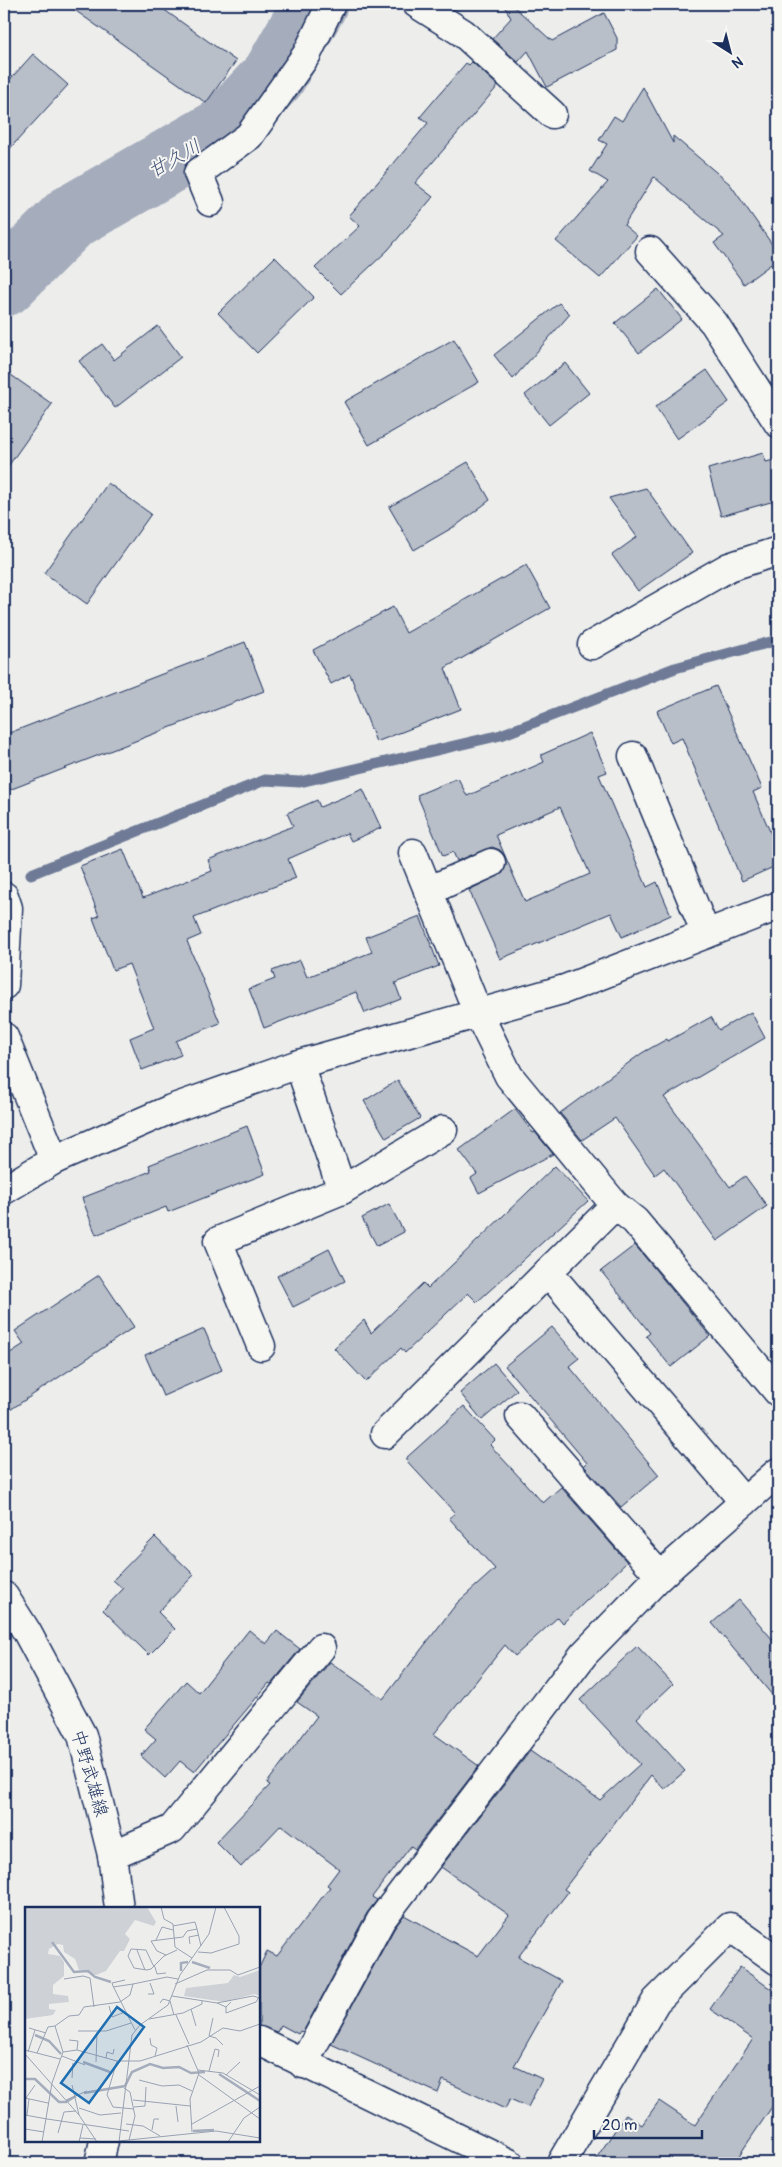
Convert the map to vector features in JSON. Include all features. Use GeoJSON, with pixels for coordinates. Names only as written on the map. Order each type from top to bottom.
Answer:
{"type":"FeatureCollection","features":[{"type":"Feature","properties":{"kind":"street"},"geometry":{"type":"LineString","coordinates":[[210,202],[198,173],[249,136],[307,54],[331,4]]}},
{"type":"Feature","properties":{"kind":"street"},"geometry":{"type":"LineString","coordinates":[[417,4],[463,33],[552,114]]}},
{"type":"Feature","properties":{"kind":"street"},"geometry":{"type":"LineString","coordinates":[[650,251],[714,322],[778,423]]}},
{"type":"Feature","properties":{"kind":"street"},"geometry":{"type":"LineString","coordinates":[[592,645],[729,567],[778,551]]}},
{"type":"Feature","properties":{"kind":"street"},"geometry":{"type":"LineString","coordinates":[[633,756],[706,934]]}},
{"type":"Feature","properties":{"kind":"street"},"geometry":{"type":"LineString","coordinates":[[413,853],[478,1013],[509,1076],[615,1206],[635,1222],[778,1392]]}},
{"type":"Feature","properties":{"kind":"street"},"geometry":{"type":"LineString","coordinates":[[428,891],[491,862]]}},
{"type":"Feature","properties":{"kind":"street"},"geometry":{"type":"LineString","coordinates":[[4,896],[8,908],[4,985]]}},
{"type":"Feature","properties":{"kind":"street"},"geometry":{"type":"LineString","coordinates":[[4,1190],[54,1160],[171,1109],[299,1064],[566,988],[778,906]]}},
{"type":"Feature","properties":{"kind":"street"},"geometry":{"type":"LineString","coordinates":[[4,1037],[54,1160]]}},
{"type":"Feature","properties":{"kind":"street"},"geometry":{"type":"LineString","coordinates":[[299,1064],[342,1190]]}},
{"type":"Feature","properties":{"kind":"street"},"geometry":{"type":"LineString","coordinates":[[261,1346],[218,1241],[342,1190],[443,1130]]}},
{"type":"Feature","properties":{"kind":"street"},"geometry":{"type":"LineString","coordinates":[[385,1434],[615,1206]]}},
{"type":"Feature","properties":{"kind":"street"},"geometry":{"type":"LineString","coordinates":[[548,1272],[744,1502]]}},
{"type":"Feature","properties":{"kind":"street"},"geometry":{"type":"LineString","coordinates":[[520,1416],[660,1576]]}},
{"type":"Feature","properties":{"kind":"street"},"geometry":{"type":"LineString","coordinates":[[304,2064],[381,1920],[584,1654],[660,1576],[778,1472]]}},
{"type":"Feature","properties":{"kind":"street","name":"中野武雄線"},"geometry":{"type":"LineString","coordinates":[[4,1596],[27,1632],[82,1734],[112,1855],[119,1907]]}},
{"type":"Feature","properties":{"kind":"street"},"geometry":{"type":"LineString","coordinates":[[112,1855],[172,1829],[321,1648]]}},
{"type":"Feature","properties":{"kind":"street"},"geometry":{"type":"LineString","coordinates":[[561,2163],[656,2001],[730,1927],[778,1962]]}},
{"type":"Feature","properties":{"kind":"street"},"geometry":{"type":"LineString","coordinates":[[260,2042],[509,2163]]}},
{"type":"Feature","properties":{"kind":"street"},"geometry":{"type":"LineString","coordinates":[[99,2163],[104,2142]]}},
{"type":"Feature","properties":{"kind":"building"},"geometry":{"type":"Polygon","coordinates":[[[66,4],[156,4],[236,61],[206,103],[66,4]]]}},
{"type":"Feature","properties":{"kind":"building"},"geometry":{"type":"Polygon","coordinates":[[[503,4],[511,4],[552,41],[604,13],[617,38],[617,50],[547,87],[528,51],[518,62],[492,39],[511,18],[503,4]]]}},
{"type":"Feature","properties":{"kind":"building"},"geometry":{"type":"Polygon","coordinates":[[[33,54],[68,85],[4,155],[4,86],[33,54]]]}},
{"type":"Feature","properties":{"kind":"building"},"geometry":{"type":"Polygon","coordinates":[[[472,62],[498,86],[415,183],[433,197],[388,250],[341,294],[315,268],[360,226],[349,216],[428,123],[420,117],[466,63],[469,65],[472,62]]]}},
{"type":"Feature","properties":{"kind":"building"},"geometry":{"type":"Polygon","coordinates":[[[643,87],[673,143],[673,136],[730,184],[778,253],[778,259],[744,284],[714,243],[724,236],[654,177],[624,225],[637,236],[600,278],[556,241],[608,182],[590,171],[607,144],[599,140],[614,116],[622,121],[643,87]]]}},
{"type":"Feature","properties":{"kind":"building"},"geometry":{"type":"Polygon","coordinates":[[[275,257],[314,297],[257,353],[218,313],[275,257]]]}},
{"type":"Feature","properties":{"kind":"building"},"geometry":{"type":"Polygon","coordinates":[[[658,289],[682,319],[639,353],[615,323],[658,289]]]}},
{"type":"Feature","properties":{"kind":"building"},"geometry":{"type":"Polygon","coordinates":[[[559,303],[570,314],[513,379],[494,355],[559,303]]]}},
{"type":"Feature","properties":{"kind":"building"},"geometry":{"type":"Polygon","coordinates":[[[158,326],[181,357],[115,408],[79,361],[102,344],[114,360],[158,326]]]}},
{"type":"Feature","properties":{"kind":"building"},"geometry":{"type":"Polygon","coordinates":[[[454,339],[479,382],[369,445],[344,402],[454,339]]]}},
{"type":"Feature","properties":{"kind":"building"},"geometry":{"type":"Polygon","coordinates":[[[565,363],[589,393],[549,425],[525,395],[565,363]]]}},
{"type":"Feature","properties":{"kind":"building"},"geometry":{"type":"Polygon","coordinates":[[[4,370],[52,404],[4,472],[4,370]]]}},
{"type":"Feature","properties":{"kind":"building"},"geometry":{"type":"Polygon","coordinates":[[[707,370],[729,402],[677,439],[655,407],[707,370]]]}},
{"type":"Feature","properties":{"kind":"building"},"geometry":{"type":"Polygon","coordinates":[[[763,453],[766,462],[778,459],[778,500],[721,516],[708,469],[763,453]]]}},
{"type":"Feature","properties":{"kind":"building"},"geometry":{"type":"Polygon","coordinates":[[[468,462],[490,500],[457,525],[414,550],[389,507],[468,462]]]}},
{"type":"Feature","properties":{"kind":"building"},"geometry":{"type":"Polygon","coordinates":[[[108,483],[151,514],[87,604],[44,573],[108,483]]]}},
{"type":"Feature","properties":{"kind":"building"},"geometry":{"type":"Polygon","coordinates":[[[646,488],[692,553],[638,591],[612,555],[637,537],[609,498],[646,488]]]}},
{"type":"Feature","properties":{"kind":"building"},"geometry":{"type":"Polygon","coordinates":[[[526,565],[550,608],[445,668],[461,709],[376,742],[350,674],[331,684],[313,650],[393,607],[406,633],[526,565]]]}},
{"type":"Feature","properties":{"kind":"building"},"geometry":{"type":"Polygon","coordinates":[[[245,642],[264,691],[4,792],[4,735],[245,642]]]}},
{"type":"Feature","properties":{"kind":"building"},"geometry":{"type":"Polygon","coordinates":[[[716,686],[762,788],[753,792],[778,850],[778,865],[742,881],[682,738],[671,743],[657,711],[716,686]]]}},
{"type":"Feature","properties":{"kind":"building"},"geometry":{"type":"Polygon","coordinates":[[[590,733],[607,772],[599,775],[647,887],[657,882],[671,915],[622,937],[611,913],[500,959],[469,890],[503,873],[506,865],[505,856],[500,850],[492,847],[457,861],[453,852],[443,856],[417,795],[458,778],[467,796],[544,762],[541,755],[590,733]],[[560,807],[496,835],[525,902],[590,874],[560,807]]]}},
{"type":"Feature","properties":{"kind":"building"},"geometry":{"type":"Polygon","coordinates":[[[363,789],[381,828],[351,841],[347,833],[288,859],[296,878],[194,918],[201,935],[187,941],[220,1023],[176,1041],[181,1055],[142,1070],[130,1038],[154,1028],[129,964],[113,970],[93,918],[99,916],[80,866],[123,849],[143,898],[212,871],[208,860],[293,826],[287,813],[317,800],[320,807],[363,789]]]}},
{"type":"Feature","properties":{"kind":"building"},"geometry":{"type":"Polygon","coordinates":[[[420,916],[439,966],[395,983],[401,999],[365,1013],[356,992],[264,1028],[249,989],[275,979],[272,971],[300,960],[307,977],[372,952],[366,937],[420,916]]]}},
{"type":"Feature","properties":{"kind":"building"},"geometry":{"type":"Polygon","coordinates":[[[751,1012],[765,1038],[664,1097],[730,1187],[745,1176],[767,1206],[717,1241],[664,1168],[655,1175],[615,1118],[582,1140],[560,1113],[642,1053],[667,1039],[668,1041],[711,1017],[719,1030],[751,1012]]]}},
{"type":"Feature","properties":{"kind":"building"},"geometry":{"type":"Polygon","coordinates":[[[398,1080],[420,1118],[386,1138],[364,1101],[398,1080]]]}},
{"type":"Feature","properties":{"kind":"building"},"geometry":{"type":"Polygon","coordinates":[[[515,1109],[533,1133],[535,1132],[553,1154],[479,1193],[471,1178],[477,1174],[459,1150],[515,1109]]]}},
{"type":"Feature","properties":{"kind":"building"},"geometry":{"type":"Polygon","coordinates":[[[247,1126],[265,1174],[168,1212],[166,1207],[96,1235],[82,1198],[151,1171],[149,1165],[247,1126]]]}},
{"type":"Feature","properties":{"kind":"building"},"geometry":{"type":"Polygon","coordinates":[[[555,1166],[588,1201],[477,1302],[468,1293],[405,1353],[401,1348],[366,1382],[334,1348],[364,1320],[371,1333],[423,1283],[428,1288],[555,1166]]]}},
{"type":"Feature","properties":{"kind":"building"},"geometry":{"type":"Polygon","coordinates":[[[389,1204],[404,1232],[377,1246],[362,1218],[389,1204]]]}},
{"type":"Feature","properties":{"kind":"building"},"geometry":{"type":"Polygon","coordinates":[[[635,1245],[710,1336],[671,1367],[646,1336],[650,1333],[601,1271],[635,1245]]]}},
{"type":"Feature","properties":{"kind":"building"},"geometry":{"type":"Polygon","coordinates":[[[329,1249],[345,1281],[293,1307],[277,1276],[329,1249]]]}},
{"type":"Feature","properties":{"kind":"building"},"geometry":{"type":"Polygon","coordinates":[[[99,1275],[134,1327],[4,1414],[4,1357],[24,1344],[15,1331],[99,1275]]]}},
{"type":"Feature","properties":{"kind":"building"},"geometry":{"type":"Polygon","coordinates":[[[552,1327],[579,1358],[569,1366],[659,1475],[621,1507],[584,1466],[587,1463],[505,1366],[552,1327]]]}},
{"type":"Feature","properties":{"kind":"building"},"geometry":{"type":"Polygon","coordinates":[[[204,1329],[222,1370],[163,1396],[145,1355],[204,1329]]]}},
{"type":"Feature","properties":{"kind":"building"},"geometry":{"type":"Polygon","coordinates":[[[494,1363],[517,1390],[482,1420],[460,1393],[494,1363]]]}},
{"type":"Feature","properties":{"kind":"building"},"geometry":{"type":"Polygon","coordinates":[[[464,1406],[495,1440],[490,1445],[543,1503],[561,1487],[627,1562],[563,1623],[558,1617],[515,1656],[505,1645],[434,1734],[479,1766],[415,1849],[411,1846],[372,1897],[377,1900],[367,1913],[303,2032],[300,2031],[298,2034],[281,2025],[277,2032],[260,2026],[260,1966],[267,1951],[277,1956],[330,1887],[327,1885],[339,1869],[281,1825],[241,1867],[216,1842],[270,1785],[267,1783],[317,1716],[297,1702],[330,1662],[383,1699],[457,1603],[495,1569],[449,1518],[455,1513],[405,1459],[464,1406]]]}},
{"type":"Feature","properties":{"kind":"building"},"geometry":{"type":"Polygon","coordinates":[[[155,1537],[194,1575],[158,1612],[175,1629],[149,1655],[103,1610],[123,1589],[113,1580],[155,1537]]]}},
{"type":"Feature","properties":{"kind":"building"},"geometry":{"type":"Polygon","coordinates":[[[739,1600],[778,1646],[778,1702],[712,1623],[739,1600]]]}},
{"type":"Feature","properties":{"kind":"building"},"geometry":{"type":"Polygon","coordinates":[[[249,1630],[266,1644],[277,1631],[300,1649],[194,1772],[180,1761],[165,1778],[141,1756],[156,1739],[144,1729],[186,1681],[199,1693],[249,1630]]]}},
{"type":"Feature","properties":{"kind":"building"},"geometry":{"type":"Polygon","coordinates":[[[637,1646],[673,1684],[637,1718],[685,1771],[664,1789],[651,1775],[564,1889],[568,1892],[518,1957],[562,1981],[514,2066],[542,2079],[528,2107],[510,2099],[505,2109],[443,2080],[438,2093],[331,2044],[394,1929],[404,1915],[478,1956],[509,1915],[441,1867],[530,1751],[600,1800],[640,1764],[580,1700],[637,1646]]]}},
{"type":"Feature","properties":{"kind":"building"},"geometry":{"type":"Polygon","coordinates":[[[740,1967],[778,1994],[778,2098],[734,2163],[593,2163],[626,2114],[642,2125],[659,2101],[695,2125],[753,2039],[710,2009],[740,1967]]]}},
{"type":"Feature","properties":{"kind":"waterway","name":"甘久川"},"geometry":{"type":"LineString","coordinates":[[4,284],[70,218],[223,130],[274,76],[315,4]]}},
{"type":"Feature","properties":{"kind":"waterway"},"geometry":{"type":"LineString","coordinates":[[31,874],[265,780],[300,782],[501,735],[675,668],[778,640]]}}]}
